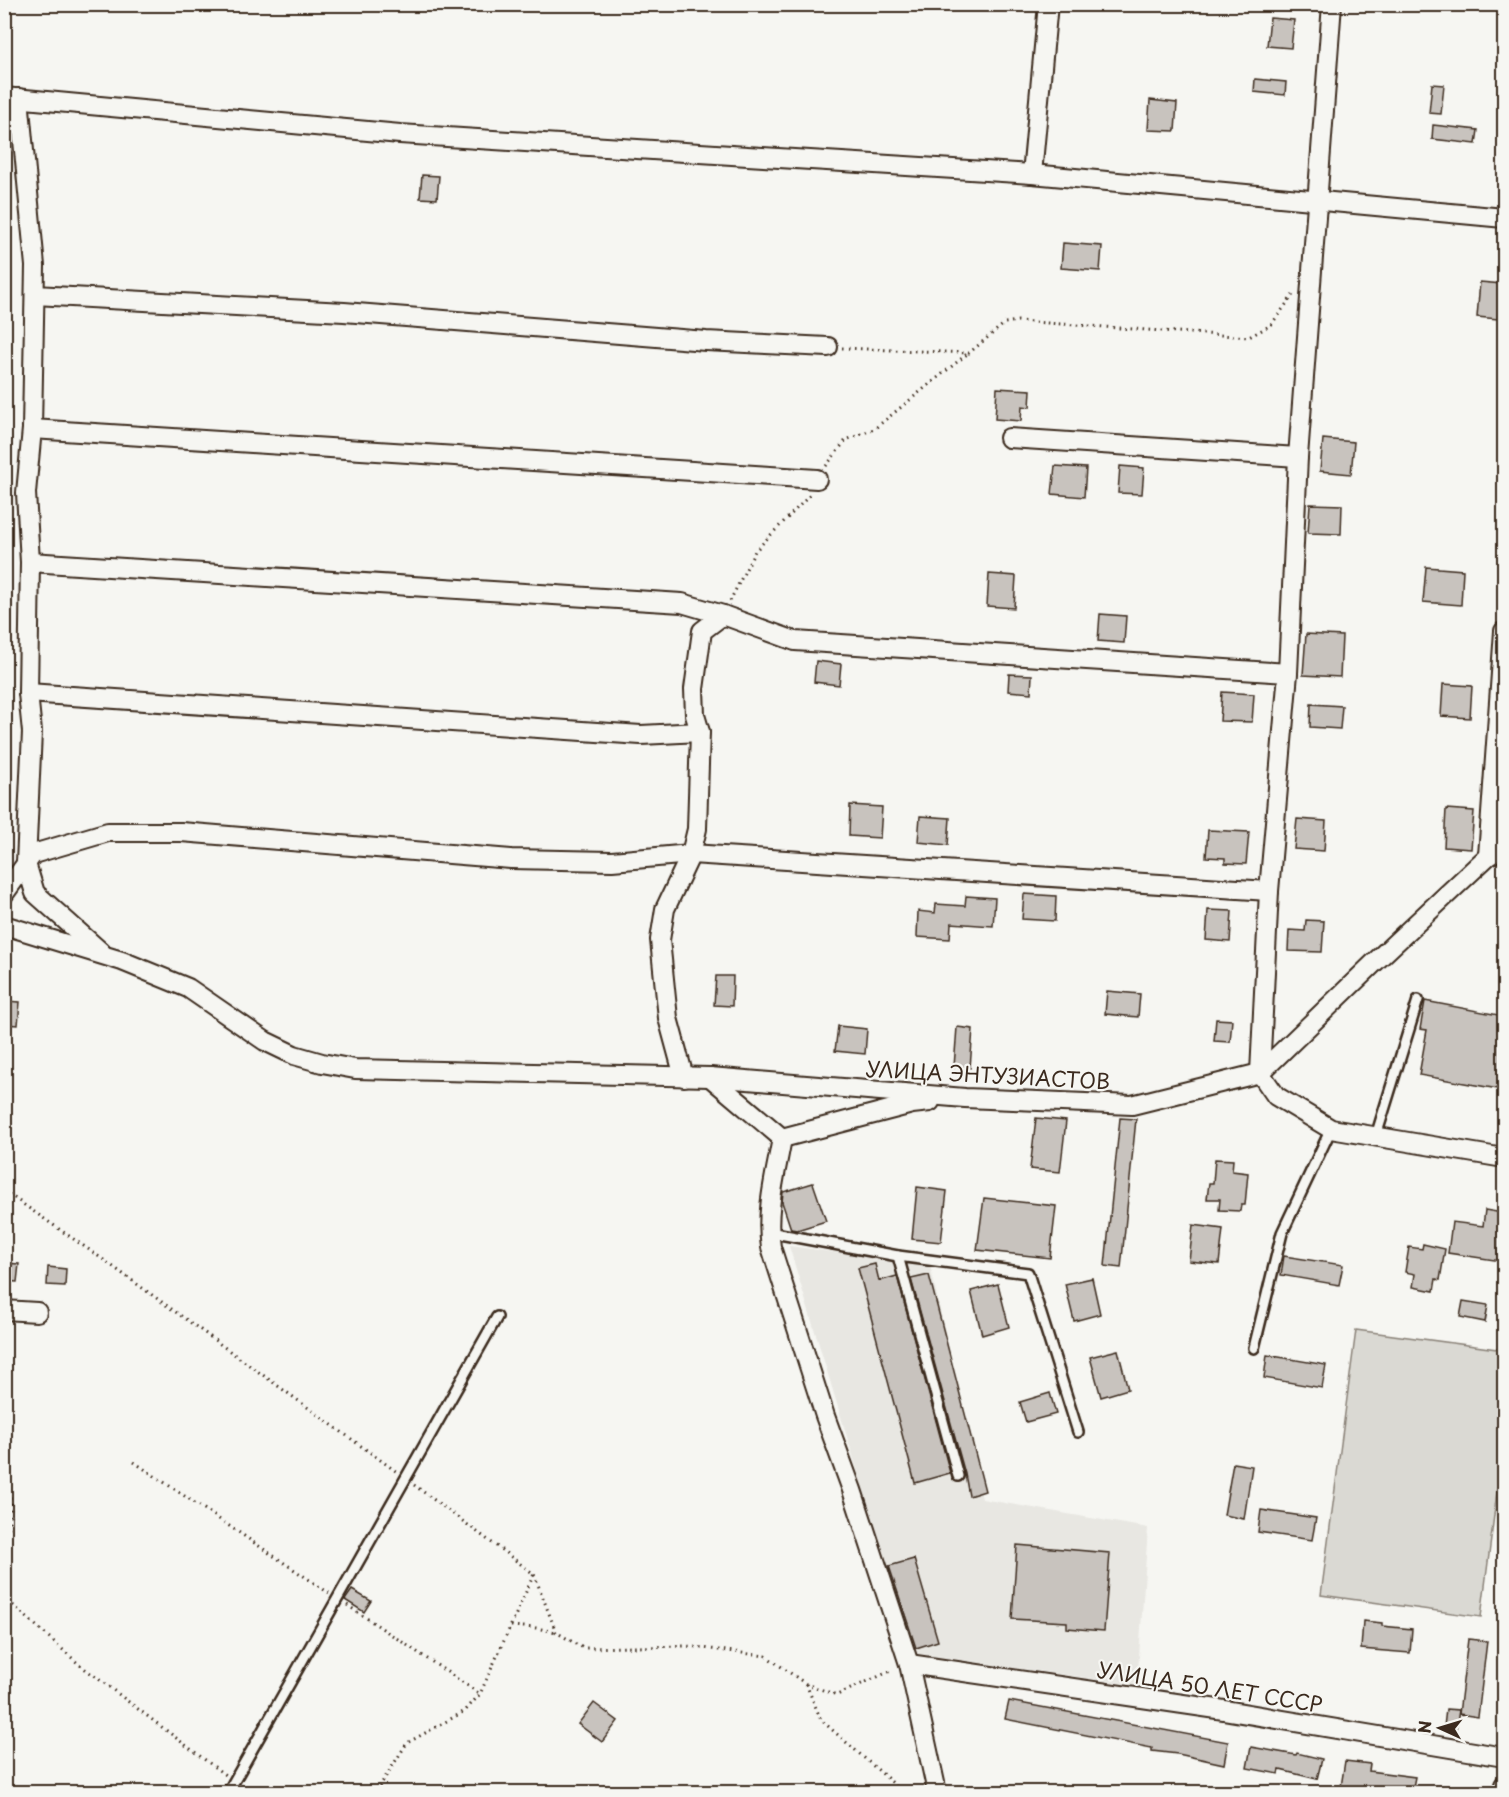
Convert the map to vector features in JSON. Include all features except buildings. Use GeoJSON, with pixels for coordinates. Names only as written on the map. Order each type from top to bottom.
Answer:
{"type":"FeatureCollection","features":[{"type":"Feature","properties":{"kind":"street"},"geometry":{"type":"LineString","coordinates":[[1032,174],[1048,4]]}},
{"type":"Feature","properties":{"kind":"street"},"geometry":{"type":"LineString","coordinates":[[1332,4],[1298,457],[1288,673],[1269,891],[1260,1073],[1276,1096],[1331,1129],[1504,1158]]}},
{"type":"Feature","properties":{"kind":"street"},"geometry":{"type":"LineString","coordinates":[[108,958],[35,893],[26,863],[32,732],[28,693],[30,562],[26,492],[32,429],[35,266],[12,98],[400,134],[1032,174],[1504,218]]}},
{"type":"Feature","properties":{"kind":"street"},"geometry":{"type":"LineString","coordinates":[[34,296],[344,312],[706,342],[828,347]]}},
{"type":"Feature","properties":{"kind":"street"},"geometry":{"type":"LineString","coordinates":[[32,429],[817,479]]}},
{"type":"Feature","properties":{"kind":"street"},"geometry":{"type":"LineString","coordinates":[[1010,438],[1298,457]]}},
{"type":"Feature","properties":{"kind":"street"},"geometry":{"type":"LineString","coordinates":[[30,562],[682,603],[795,641],[1288,673]]}},
{"type":"Feature","properties":{"kind":"street"},"geometry":{"type":"LineString","coordinates":[[684,1077],[669,1018],[660,940],[666,909],[691,854],[697,830],[700,732],[695,715],[694,689],[702,631],[723,615]]}},
{"type":"Feature","properties":{"kind":"street"},"geometry":{"type":"LineString","coordinates":[[1488,856],[1504,631]]}},
{"type":"Feature","properties":{"kind":"street"},"geometry":{"type":"LineString","coordinates":[[28,693],[640,735],[700,732]]}},
{"type":"Feature","properties":{"kind":"street"},"geometry":{"type":"LineString","coordinates":[[4,894],[33,854],[108,832],[181,832],[511,859],[612,861],[691,854],[1269,891]]}},
{"type":"Feature","properties":{"kind":"street"},"geometry":{"type":"LineString","coordinates":[[1260,1073],[1488,856],[1504,847]]}},
{"type":"Feature","properties":{"kind":"street","name":"УЛИЦА ЭНТУЗИАСТОВ"},"geometry":{"type":"LineString","coordinates":[[4,926],[122,961],[188,988],[265,1041],[294,1055],[355,1069],[710,1077],[965,1098],[1132,1105],[1260,1073]]}},
{"type":"Feature","properties":{"kind":"street"},"geometry":{"type":"LineString","coordinates":[[710,1077],[782,1138]]}},
{"type":"Feature","properties":{"kind":"street"},"geometry":{"type":"LineString","coordinates":[[782,1138],[912,1104],[965,1098]]}},
{"type":"Feature","properties":{"kind":"street"},"geometry":{"type":"LineString","coordinates":[[782,1138],[769,1216],[771,1247],[825,1416],[852,1490],[909,1664],[937,1792]]}},
{"type":"Feature","properties":{"kind":"street"},"geometry":{"type":"LineString","coordinates":[[4,1310],[37,1312]]}},
{"type":"Feature","properties":{"kind":"street","name":"УЛИЦА 50 ЛЕТ СССР"},"geometry":{"type":"LineString","coordinates":[[909,1664],[1224,1710],[1504,1757]]}},
{"type":"Feature","properties":{"kind":"street"},"geometry":{"type":"LineString","coordinates":[[1503,1792],[1504,1785]]}},
{"type":"Feature","properties":{"kind":"lane"},"geometry":{"type":"LineString","coordinates":[[1376,1136],[1418,1000]]}},
{"type":"Feature","properties":{"kind":"lane"},"geometry":{"type":"LineString","coordinates":[[1254,1348],[1282,1233],[1331,1129]]}},
{"type":"Feature","properties":{"kind":"lane"},"geometry":{"type":"LineString","coordinates":[[769,1232],[898,1256],[1028,1273],[1078,1432]]}},
{"type":"Feature","properties":{"kind":"lane"},"geometry":{"type":"LineString","coordinates":[[898,1256],[958,1476]]}},
{"type":"Feature","properties":{"kind":"lane"},"geometry":{"type":"LineString","coordinates":[[228,1792],[497,1317]]}},
{"type":"Feature","properties":{"kind":"path"},"geometry":{"type":"LineString","coordinates":[[828,347],[969,353],[1005,324],[1018,321],[1249,337],[1271,324],[1312,270]]}},
{"type":"Feature","properties":{"kind":"path"},"geometry":{"type":"LineString","coordinates":[[4,1191],[111,1265],[534,1574],[556,1632]]}},
{"type":"Feature","properties":{"kind":"path"},"geometry":{"type":"LineString","coordinates":[[134,1462],[480,1694]]}},
{"type":"Feature","properties":{"kind":"path"},"geometry":{"type":"LineString","coordinates":[[4,1498],[12,1499],[4,1566]]}},
{"type":"Feature","properties":{"kind":"path"},"geometry":{"type":"LineString","coordinates":[[376,1792],[407,1743],[465,1711],[480,1694],[534,1574]]}},
{"type":"Feature","properties":{"kind":"path"},"geometry":{"type":"LineString","coordinates":[[4,1597],[80,1665],[234,1782]]}},
{"type":"Feature","properties":{"kind":"path"},"geometry":{"type":"LineString","coordinates":[[511,1626],[556,1632],[583,1647],[687,1646],[766,1656],[806,1684],[837,1695],[909,1664]]}},
{"type":"Feature","properties":{"kind":"path"},"geometry":{"type":"LineString","coordinates":[[806,1684],[821,1720],[903,1792]]}},
{"type":"Feature","properties":{"kind":"shaded area"},"geometry":{"type":"Polygon","coordinates":[[[789,1246],[930,1265],[982,1499],[1148,1528],[1137,1685],[913,1654],[789,1246]]]}},
{"type":"Feature","properties":{"kind":"shaded area"},"geometry":{"type":"Polygon","coordinates":[[[1356,1330],[1504,1350],[1504,1437],[1481,1617],[1321,1595],[1356,1330]]]}}]}
